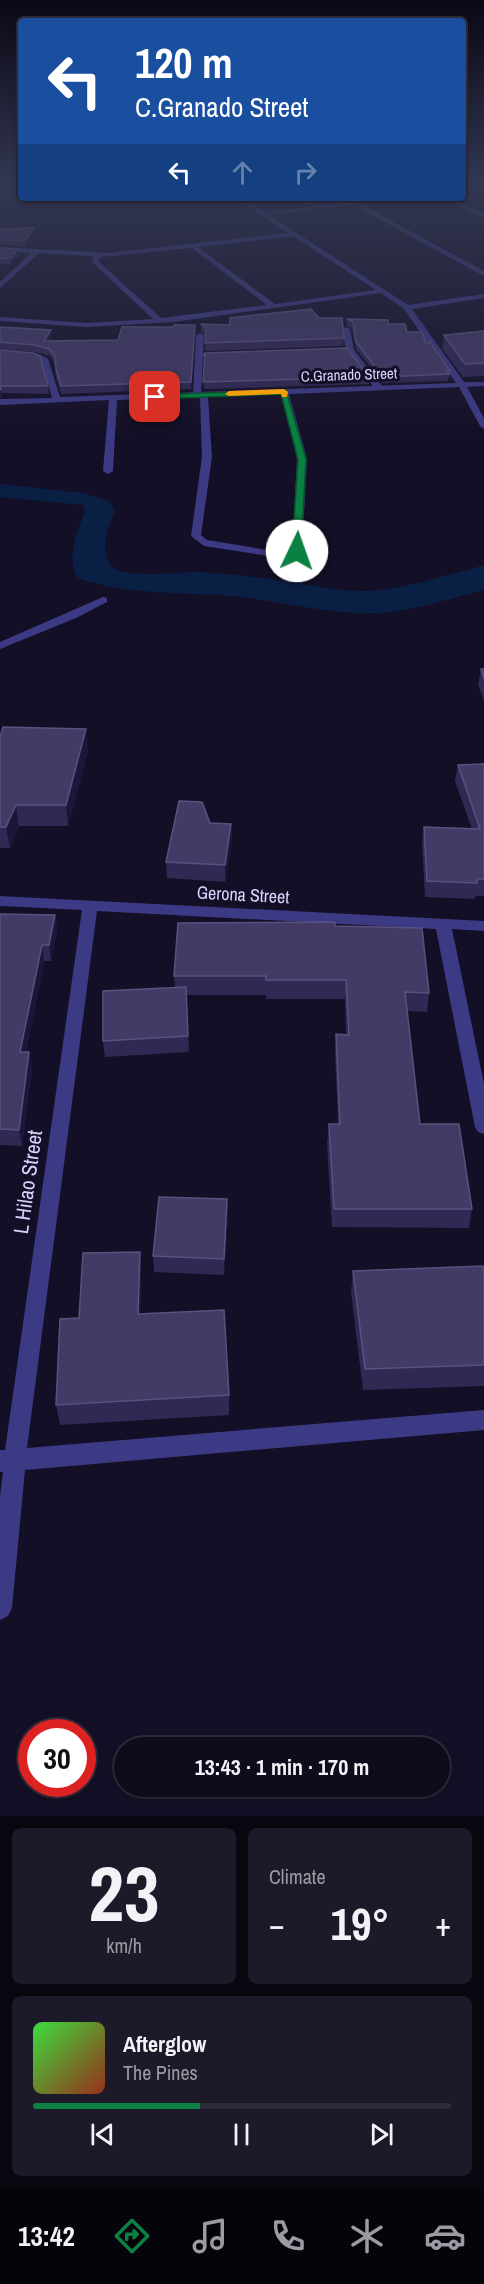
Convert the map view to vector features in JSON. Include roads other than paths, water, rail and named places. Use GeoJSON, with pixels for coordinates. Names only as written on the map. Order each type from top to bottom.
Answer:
{"type":"FeatureCollection","features":[{"type":"Feature","properties":{"kind":"street"},"geometry":{"type":"LineString","coordinates":[[0,286],[19,268]]}},
{"type":"Feature","properties":{"kind":"street"},"geometry":{"type":"LineString","coordinates":[[101,268],[158,320]]}},
{"type":"Feature","properties":{"kind":"street"},"geometry":{"type":"LineString","coordinates":[[222,268],[273,306]]}},
{"type":"Feature","properties":{"kind":"street"},"geometry":{"type":"LineString","coordinates":[[347,268],[406,307],[462,385],[484,426]]}},
{"type":"Feature","properties":{"kind":"street"},"geometry":{"type":"LineString","coordinates":[[0,319],[87,325],[158,320],[383,291]]}},
{"type":"Feature","properties":{"kind":"street"},"geometry":{"type":"LineString","coordinates":[[406,307],[484,296]]}},
{"type":"Feature","properties":{"kind":"street"},"geometry":{"type":"LineString","coordinates":[[346,329],[350,350],[379,387]]}},
{"type":"Feature","properties":{"kind":"street"},"geometry":{"type":"LineString","coordinates":[[200,335],[200,395],[207,457],[196,536],[204,543],[289,556],[297,551],[302,459],[284,392]]}},
{"type":"Feature","properties":{"kind":"street"},"geometry":{"type":"LineString","coordinates":[[338,351],[350,350]]}},
{"type":"Feature","properties":{"kind":"street"},"geometry":{"type":"LineString","coordinates":[[9,354],[35,356],[46,360],[50,366],[50,377],[57,400]]}},
{"type":"Feature","properties":{"kind":"street"},"geometry":{"type":"LineString","coordinates":[[199,356],[234,354]]}},
{"type":"Feature","properties":{"kind":"street","name":"C.Granado Street"},"geometry":{"type":"LineString","coordinates":[[0,402],[484,384]]}},
{"type":"Feature","properties":{"kind":"street"},"geometry":{"type":"LineString","coordinates":[[108,471],[113,399]]}},
{"type":"Feature","properties":{"kind":"street"},"geometry":{"type":"LineString","coordinates":[[0,646],[72,616],[103,600]]}},
{"type":"Feature","properties":{"kind":"street","name":"Gerona Street"},"geometry":{"type":"LineString","coordinates":[[0,901],[484,926]]}},
{"type":"Feature","properties":{"kind":"street","name":"L Hilao Street"},"geometry":{"type":"LineString","coordinates":[[0,1608],[8,1460],[90,906]]}},
{"type":"Feature","properties":{"kind":"street"},"geometry":{"type":"LineString","coordinates":[[443,925],[484,1127]]}},
{"type":"Feature","properties":{"kind":"street"},"geometry":{"type":"LineString","coordinates":[[8,1460],[484,1420]]}},
{"type":"Feature","properties":{"kind":"water"},"geometry":{"type":"Polygon","coordinates":[[[0,484],[84,493],[109,501],[115,511],[107,532],[106,554],[108,561],[120,571],[141,574],[199,572],[339,590],[368,591],[411,585],[484,565],[484,590],[411,609],[367,613],[333,611],[231,596],[134,590],[96,583],[77,578],[72,561],[76,537],[85,511],[83,505],[0,497],[0,484]]]}}]}
